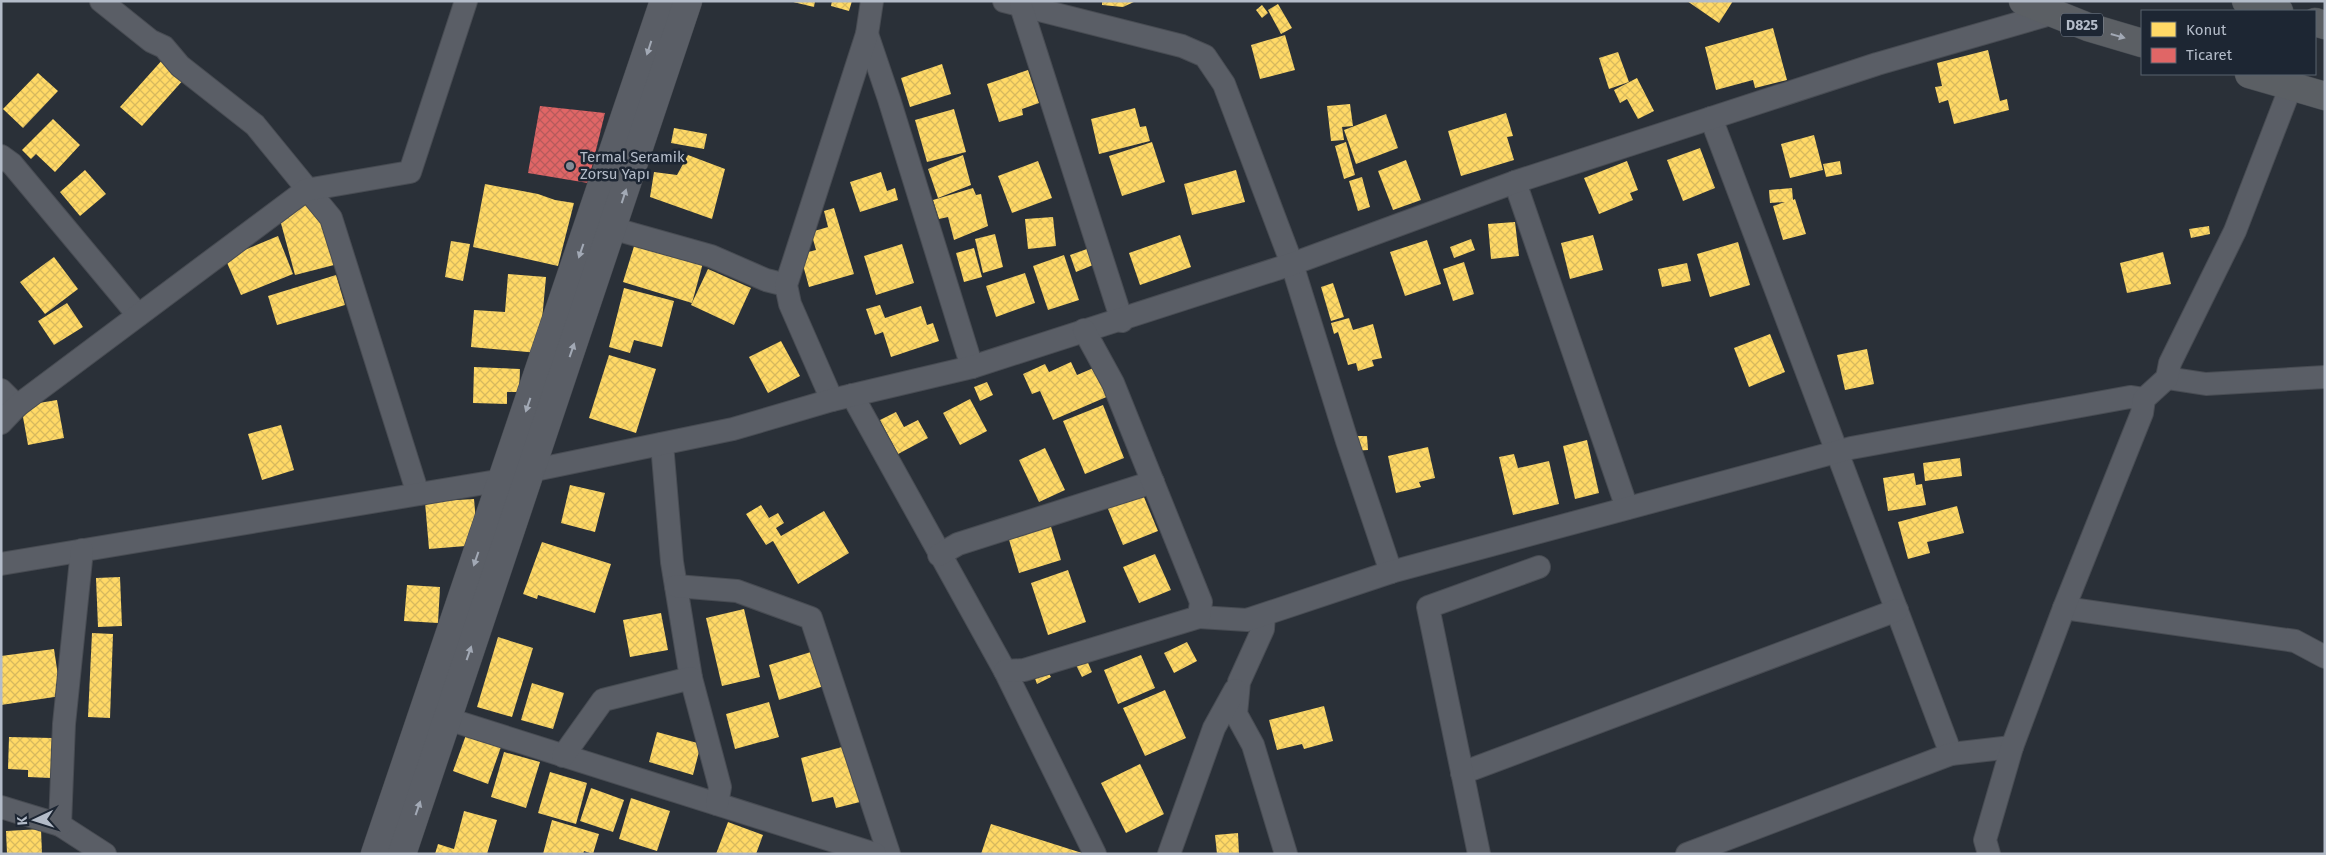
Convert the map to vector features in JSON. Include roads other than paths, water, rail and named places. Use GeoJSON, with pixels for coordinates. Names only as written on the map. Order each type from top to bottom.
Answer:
{"type":"FeatureCollection","features":[{"type":"Feature","properties":{"kind":"highway","name":"D825"},"geometry":{"type":"LineString","coordinates":[[2023,1],[2088,27],[2141,43]]}},
{"type":"Feature","properties":{"kind":"highway"},"geometry":{"type":"LineString","coordinates":[[2246,1],[2276,10]]}},
{"type":"Feature","properties":{"kind":"highway"},"geometry":{"type":"LineString","coordinates":[[2252,75],[2325,96]]}},
{"type":"Feature","properties":{"kind":"street"},"geometry":{"type":"LineString","coordinates":[[100,1],[151,41],[164,48],[180,66],[255,125],[306,190],[331,218],[418,494]]}},
{"type":"Feature","properties":{"kind":"street"},"geometry":{"type":"LineString","coordinates":[[1,423],[17,406],[306,190],[410,172],[466,1]]}},
{"type":"Feature","properties":{"kind":"street"},"geometry":{"type":"LineString","coordinates":[[375,854],[435,715],[530,471],[602,225],[664,1]]}},
{"type":"Feature","properties":{"kind":"street"},"geometry":{"type":"LineString","coordinates":[[402,854],[435,715],[503,480],[688,1]]}},
{"type":"Feature","properties":{"kind":"street"},"geometry":{"type":"LineString","coordinates":[[872,1],[867,34],[786,285],[790,304],[842,397],[939,555],[1005,671],[1095,854]]}},
{"type":"Feature","properties":{"kind":"street"},"geometry":{"type":"LineString","coordinates":[[1013,4],[1182,46],[1205,56],[1224,84],[1292,264],[1347,441],[1391,572]]}},
{"type":"Feature","properties":{"kind":"street"},"geometry":{"type":"LineString","coordinates":[[1013,4],[1122,321]]}},
{"type":"Feature","properties":{"kind":"street"},"geometry":{"type":"LineString","coordinates":[[1,564],[503,480],[530,471],[733,429],[842,397],[972,367],[1084,330],[1122,321],[1292,264],[1515,182],[1877,64],[2054,13]]}},
{"type":"Feature","properties":{"kind":"street"},"geometry":{"type":"LineString","coordinates":[[867,34],[972,367]]}},
{"type":"Feature","properties":{"kind":"street"},"geometry":{"type":"LineString","coordinates":[[1989,854],[1985,840],[2012,747],[2064,608],[2142,413],[2144,399],[2167,378],[2170,363],[2235,231],[2290,86]]}},
{"type":"Feature","properties":{"kind":"street"},"geometry":{"type":"LineString","coordinates":[[1711,118],[1835,452],[1951,754]]}},
{"type":"Feature","properties":{"kind":"street"},"geometry":{"type":"LineString","coordinates":[[1,156],[12,164],[138,316]]}},
{"type":"Feature","properties":{"kind":"street"},"geometry":{"type":"LineString","coordinates":[[1515,182],[1627,508]]}},
{"type":"Feature","properties":{"kind":"street"},"geometry":{"type":"LineString","coordinates":[[602,225],[711,256],[766,280],[786,285]]}},
{"type":"Feature","properties":{"kind":"street"},"geometry":{"type":"LineString","coordinates":[[1084,330],[1113,383],[1201,602],[1200,617]]}},
{"type":"Feature","properties":{"kind":"street"},"geometry":{"type":"LineString","coordinates":[[2167,378],[2206,384],[2325,377]]}},
{"type":"Feature","properties":{"kind":"street"},"geometry":{"type":"LineString","coordinates":[[1,390],[17,406]]}},
{"type":"Feature","properties":{"kind":"street"},"geometry":{"type":"LineString","coordinates":[[1005,671],[1024,670],[1200,617],[1247,620],[1391,572],[1835,452],[2130,397],[2144,399]]}},
{"type":"Feature","properties":{"kind":"street"},"geometry":{"type":"LineString","coordinates":[[662,444],[676,586],[691,678],[720,787],[717,804]]}},
{"type":"Feature","properties":{"kind":"street"},"geometry":{"type":"LineString","coordinates":[[939,555],[958,544],[1153,482]]}},
{"type":"Feature","properties":{"kind":"street"},"geometry":{"type":"LineString","coordinates":[[60,825],[64,724],[82,550]]}},
{"type":"Feature","properties":{"kind":"street"},"geometry":{"type":"LineString","coordinates":[[1479,854],[1428,607],[1539,567]]}},
{"type":"Feature","properties":{"kind":"street"},"geometry":{"type":"LineString","coordinates":[[676,586],[736,591],[811,618],[889,854]]}},
{"type":"Feature","properties":{"kind":"street"},"geometry":{"type":"LineString","coordinates":[[2064,608],[2295,641],[2325,657]]}},
{"type":"Feature","properties":{"kind":"street"},"geometry":{"type":"LineString","coordinates":[[1462,773],[1897,610]]}},
{"type":"Feature","properties":{"kind":"street"},"geometry":{"type":"LineString","coordinates":[[1169,854],[1214,728],[1239,682],[1263,629],[1264,615]]}},
{"type":"Feature","properties":{"kind":"street"},"geometry":{"type":"LineString","coordinates":[[563,756],[603,700],[691,678]]}},
{"type":"Feature","properties":{"kind":"street"},"geometry":{"type":"LineString","coordinates":[[1239,682],[1236,714],[1253,745],[1286,854]]}},
{"type":"Feature","properties":{"kind":"street"},"geometry":{"type":"LineString","coordinates":[[435,715],[875,854]]}},
{"type":"Feature","properties":{"kind":"street"},"geometry":{"type":"LineString","coordinates":[[1687,854],[1951,754],[2012,747]]}},
{"type":"Feature","properties":{"kind":"street"},"geometry":{"type":"LineString","coordinates":[[1,807],[60,825],[104,854]]}},
{"type":"Feature","properties":{"kind":"place","name":"Termal Seramik Zorsu Yapı"},"geometry":{"type":"Point","coordinates":[570,166]}}]}
